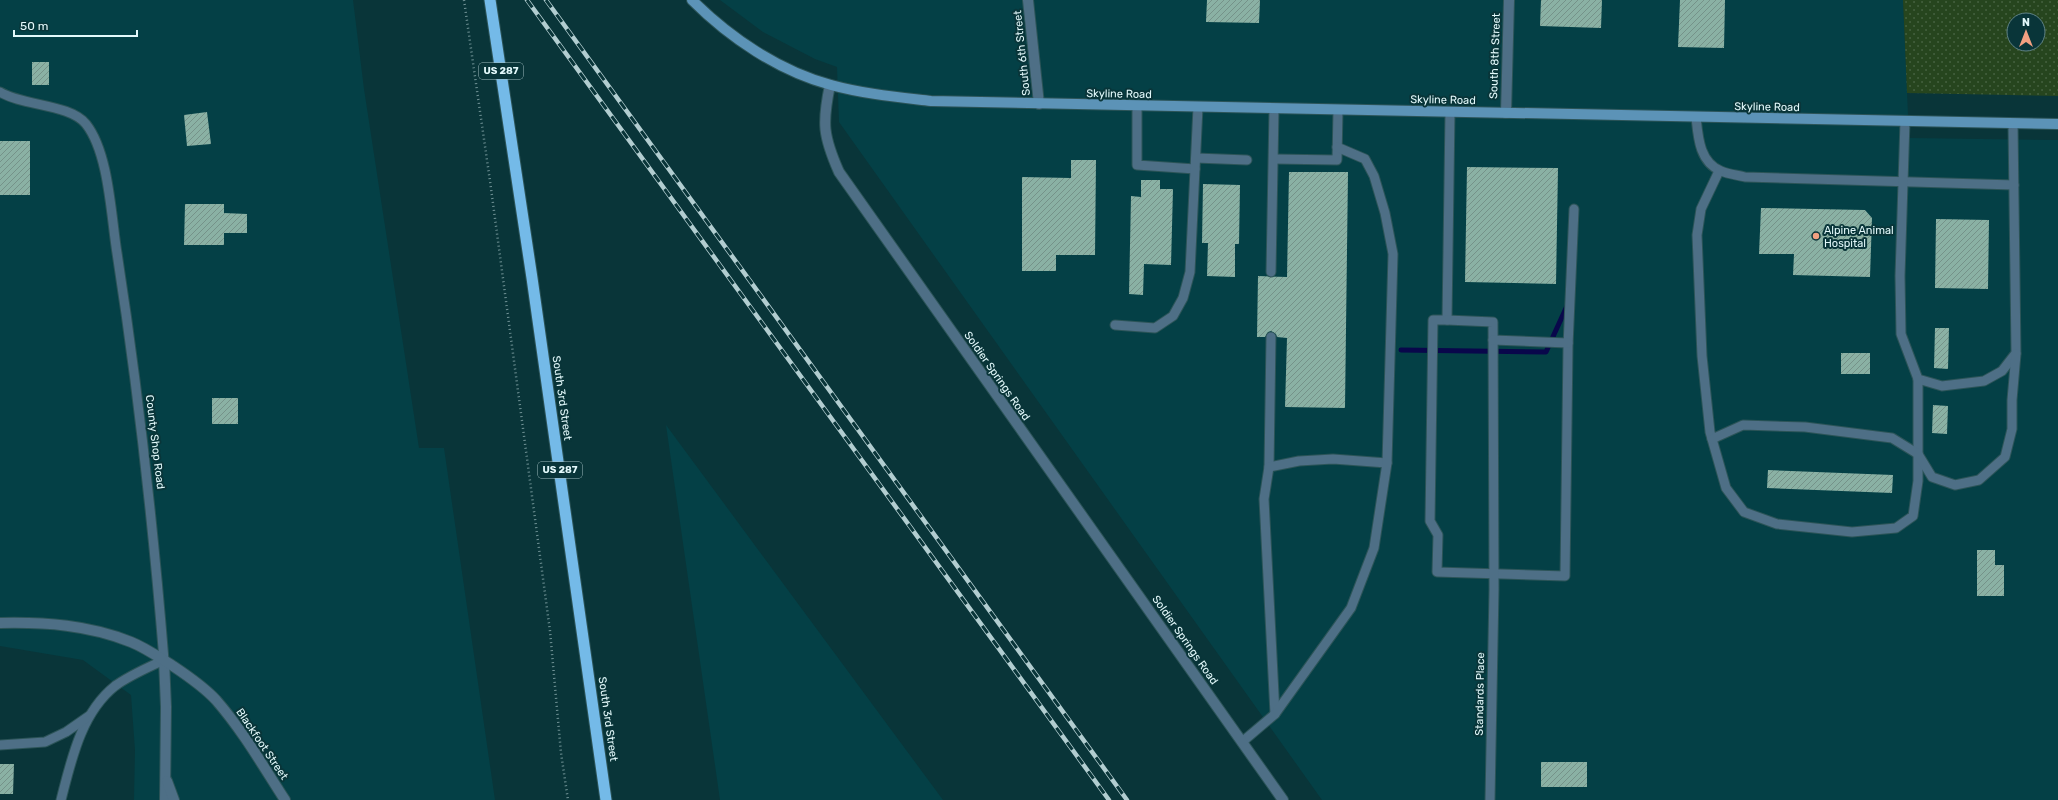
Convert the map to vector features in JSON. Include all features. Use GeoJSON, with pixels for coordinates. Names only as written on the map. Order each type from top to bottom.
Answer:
{"type":"FeatureCollection","features":[{"type":"Feature","properties":{"kind":"highway","name":"South 3rd Street"},"geometry":{"type":"LineString","coordinates":[[490,0],[512,141],[606,800]]}},
{"type":"Feature","properties":{"kind":"main road"},"geometry":{"type":"LineString","coordinates":[[692,0],[726,30],[759,54],[792,70],[830,85]]}},
{"type":"Feature","properties":{"kind":"main road","name":"Skyline Road"},"geometry":{"type":"LineString","coordinates":[[830,85],[877,95],[931,101],[1506,114],[2058,124]]}},
{"type":"Feature","properties":{"kind":"street","name":"South 6th Street"},"geometry":{"type":"LineString","coordinates":[[1028,0],[1039,104]]}},
{"type":"Feature","properties":{"kind":"street","name":"South 8th Street"},"geometry":{"type":"LineString","coordinates":[[1506,114],[1509,0]]}},
{"type":"Feature","properties":{"kind":"street","name":"Soldier Springs Road"},"geometry":{"type":"LineString","coordinates":[[830,85],[825,111],[824,128],[828,147],[839,172],[1284,800]]}},
{"type":"Feature","properties":{"kind":"street","name":"Blackfoot Street"},"geometry":{"type":"LineString","coordinates":[[0,622],[65,625],[101,632],[132,643],[164,660],[190,677],[215,699],[242,732],[285,800]]}},
{"type":"Feature","properties":{"kind":"street","name":"County Shop Road"},"geometry":{"type":"LineString","coordinates":[[164,660],[166,706],[164,772],[165,800]]}},
{"type":"Feature","properties":{"kind":"street","name":"County Shop Road"},"geometry":{"type":"LineString","coordinates":[[164,772],[174,800]]}},
{"type":"Feature","properties":{"kind":"lane","name":"County Shop Road"},"geometry":{"type":"LineString","coordinates":[[0,92],[10,98],[60,109],[84,122],[94,136],[103,162],[126,316],[148,487],[164,660]]}},
{"type":"Feature","properties":{"kind":"lane"},"geometry":{"type":"LineString","coordinates":[[1138,106],[1137,165],[1195,169]]}},
{"type":"Feature","properties":{"kind":"lane"},"geometry":{"type":"LineString","coordinates":[[1115,325],[1155,328],[1173,316],[1183,298],[1190,272],[1198,107]]}},
{"type":"Feature","properties":{"kind":"lane"},"geometry":{"type":"LineString","coordinates":[[1271,272],[1274,109]]}},
{"type":"Feature","properties":{"kind":"lane"},"geometry":{"type":"LineString","coordinates":[[1274,159],[1337,160],[1338,110]]}},
{"type":"Feature","properties":{"kind":"lane"},"geometry":{"type":"LineString","coordinates":[[1450,112],[1447,320],[1433,320],[1430,521],[1438,535],[1437,572],[1565,576],[1568,342],[1574,209]]}},
{"type":"Feature","properties":{"kind":"lane"},"geometry":{"type":"LineString","coordinates":[[1696,117],[1698,142],[1706,159],[1719,170],[1745,177],[2014,185]]}},
{"type":"Feature","properties":{"kind":"lane"},"geometry":{"type":"LineString","coordinates":[[1719,170],[1701,209],[1697,235],[1702,356],[1712,439],[1726,488],[1744,512],[1777,524],[1852,532],[1896,528],[1913,516],[1918,481],[1918,379],[1901,334],[1900,276],[1905,121]]}},
{"type":"Feature","properties":{"kind":"lane"},"geometry":{"type":"LineString","coordinates":[[1712,439],[1743,425],[1805,427],[1892,438],[1918,454],[1932,477],[1955,484],[1979,480],[2005,457],[2012,429],[2012,400],[2016,354],[2013,124]]}},
{"type":"Feature","properties":{"kind":"lane"},"geometry":{"type":"LineString","coordinates":[[1242,742],[1276,714],[1351,608],[1374,548],[1387,463],[1393,254],[1385,213],[1374,176],[1365,159],[1337,147]]}},
{"type":"Feature","properties":{"kind":"lane"},"geometry":{"type":"LineString","coordinates":[[1196,158],[1247,160]]}},
{"type":"Feature","properties":{"kind":"lane","name":"Standards Place"},"geometry":{"type":"LineString","coordinates":[[1447,320],[1493,322],[1494,589],[1490,800]]}},
{"type":"Feature","properties":{"kind":"lane"},"geometry":{"type":"LineString","coordinates":[[1270,337],[1269,467],[1264,499],[1276,714]]}},
{"type":"Feature","properties":{"kind":"lane"},"geometry":{"type":"LineString","coordinates":[[1493,340],[1568,342]]}},
{"type":"Feature","properties":{"kind":"lane"},"geometry":{"type":"LineString","coordinates":[[1918,379],[1942,386],[1984,381],[2002,371],[2016,354]]}},
{"type":"Feature","properties":{"kind":"lane"},"geometry":{"type":"LineString","coordinates":[[1269,467],[1299,461],[1333,459],[1387,463]]}},
{"type":"Feature","properties":{"kind":"lane"},"geometry":{"type":"LineString","coordinates":[[61,800],[79,738],[90,716],[114,687],[135,673],[164,660]]}},
{"type":"Feature","properties":{"kind":"lane"},"geometry":{"type":"LineString","coordinates":[[0,745],[45,742],[66,732],[90,716]]}},
{"type":"Feature","properties":{"kind":"path"},"geometry":{"type":"LineString","coordinates":[[464,0],[550,631],[561,753],[568,800]]}},
{"type":"Feature","properties":{"kind":"shaded area"},"geometry":{"type":"Polygon","coordinates":[[[0,0],[353,0],[364,89],[419,448],[444,448],[495,800],[134,800],[135,750],[131,695],[83,660],[0,646],[0,0]]]}},
{"type":"Feature","properties":{"kind":"shaded area"},"geometry":{"type":"Polygon","coordinates":[[[720,0],[1903,0],[1909,138],[2058,140],[2058,800],[1322,800],[839,122],[837,67],[815,59],[763,32],[720,0]]]}},
{"type":"Feature","properties":{"kind":"shaded area"},"geometry":{"type":"Polygon","coordinates":[[[666,425],[943,800],[720,800],[666,425]]]}},
{"type":"Feature","properties":{"kind":"green space"},"geometry":{"type":"Polygon","coordinates":[[[1903,0],[2058,0],[2058,96],[1907,93],[1903,0]]]}},
{"type":"Feature","properties":{"kind":"building"},"geometry":{"type":"Polygon","coordinates":[[[1207,0],[1260,0],[1259,23],[1206,22],[1207,0]]]}},
{"type":"Feature","properties":{"kind":"building"},"geometry":{"type":"Polygon","coordinates":[[[1541,0],[1602,0],[1601,28],[1540,26],[1541,0]]]}},
{"type":"Feature","properties":{"kind":"building"},"geometry":{"type":"Polygon","coordinates":[[[1680,0],[1725,0],[1724,48],[1678,47],[1680,0]]]}},
{"type":"Feature","properties":{"kind":"building"},"geometry":{"type":"Polygon","coordinates":[[[32,62],[49,62],[49,85],[32,85],[32,62]]]}},
{"type":"Feature","properties":{"kind":"building"},"geometry":{"type":"Polygon","coordinates":[[[207,112],[211,144],[187,146],[184,115],[207,112]]]}},
{"type":"Feature","properties":{"kind":"building"},"geometry":{"type":"Polygon","coordinates":[[[0,141],[30,141],[30,195],[0,195],[0,141]]]}},
{"type":"Feature","properties":{"kind":"building"},"geometry":{"type":"Polygon","coordinates":[[[1071,160],[1096,160],[1095,255],[1056,255],[1056,271],[1022,271],[1022,177],[1071,178],[1071,160]]]}},
{"type":"Feature","properties":{"kind":"building"},"geometry":{"type":"Polygon","coordinates":[[[1467,167],[1558,168],[1556,284],[1465,282],[1467,167]]]}},
{"type":"Feature","properties":{"kind":"building"},"geometry":{"type":"Polygon","coordinates":[[[1289,172],[1348,172],[1345,408],[1285,407],[1287,338],[1277,337],[1276,334],[1271,331],[1268,332],[1265,337],[1257,337],[1258,276],[1287,277],[1289,172]]]}},
{"type":"Feature","properties":{"kind":"building"},"geometry":{"type":"Polygon","coordinates":[[[1141,180],[1160,180],[1160,189],[1173,189],[1171,265],[1144,264],[1143,295],[1129,294],[1131,196],[1141,197],[1141,180]]]}},
{"type":"Feature","properties":{"kind":"building"},"geometry":{"type":"Polygon","coordinates":[[[1203,184],[1240,185],[1239,244],[1235,244],[1235,277],[1207,276],[1208,243],[1202,243],[1203,184]]]}},
{"type":"Feature","properties":{"kind":"building"},"geometry":{"type":"Polygon","coordinates":[[[185,204],[224,204],[224,213],[247,214],[247,233],[224,233],[224,245],[184,245],[185,204]]]}},
{"type":"Feature","properties":{"kind":"building","name":"Alpine Animal Hospital"},"geometry":{"type":"Polygon","coordinates":[[[1761,208],[1865,210],[1872,218],[1870,277],[1793,275],[1794,254],[1759,254],[1761,208]]]}},
{"type":"Feature","properties":{"kind":"building"},"geometry":{"type":"Polygon","coordinates":[[[1936,219],[1989,220],[1988,289],[1935,288],[1936,219]]]}},
{"type":"Feature","properties":{"kind":"building"},"geometry":{"type":"Polygon","coordinates":[[[1935,328],[1949,328],[1948,369],[1934,368],[1935,328]]]}},
{"type":"Feature","properties":{"kind":"building"},"geometry":{"type":"Polygon","coordinates":[[[1841,353],[1870,353],[1870,374],[1841,374],[1841,353]]]}},
{"type":"Feature","properties":{"kind":"building"},"geometry":{"type":"Polygon","coordinates":[[[212,398],[238,398],[238,424],[212,424],[212,398]]]}},
{"type":"Feature","properties":{"kind":"building"},"geometry":{"type":"Polygon","coordinates":[[[1933,405],[1948,406],[1947,434],[1932,433],[1933,405]]]}},
{"type":"Feature","properties":{"kind":"building"},"geometry":{"type":"Polygon","coordinates":[[[1768,470],[1893,475],[1892,493],[1767,488],[1768,470]]]}},
{"type":"Feature","properties":{"kind":"building"},"geometry":{"type":"Polygon","coordinates":[[[1977,550],[1995,550],[1995,565],[2004,565],[2004,596],[1977,596],[1977,550]]]}},
{"type":"Feature","properties":{"kind":"building"},"geometry":{"type":"Polygon","coordinates":[[[1541,762],[1587,762],[1587,787],[1541,787],[1541,762]]]}},
{"type":"Feature","properties":{"kind":"building"},"geometry":{"type":"Polygon","coordinates":[[[0,764],[14,764],[13,794],[0,794],[0,764]]]}},
{"type":"Feature","properties":{"kind":"waterway"},"geometry":{"type":"LineString","coordinates":[[1401,350],[1546,352],[1567,306]]}},
{"type":"Feature","properties":{"kind":"railway"},"geometry":{"type":"LineString","coordinates":[[527,0],[1109,800]]}},
{"type":"Feature","properties":{"kind":"railway"},"geometry":{"type":"LineString","coordinates":[[546,0],[1127,800]]}},
{"type":"Feature","properties":{"kind":"place","name":"Alpine Animal Hospital"},"geometry":{"type":"Point","coordinates":[1816,236]}}]}
